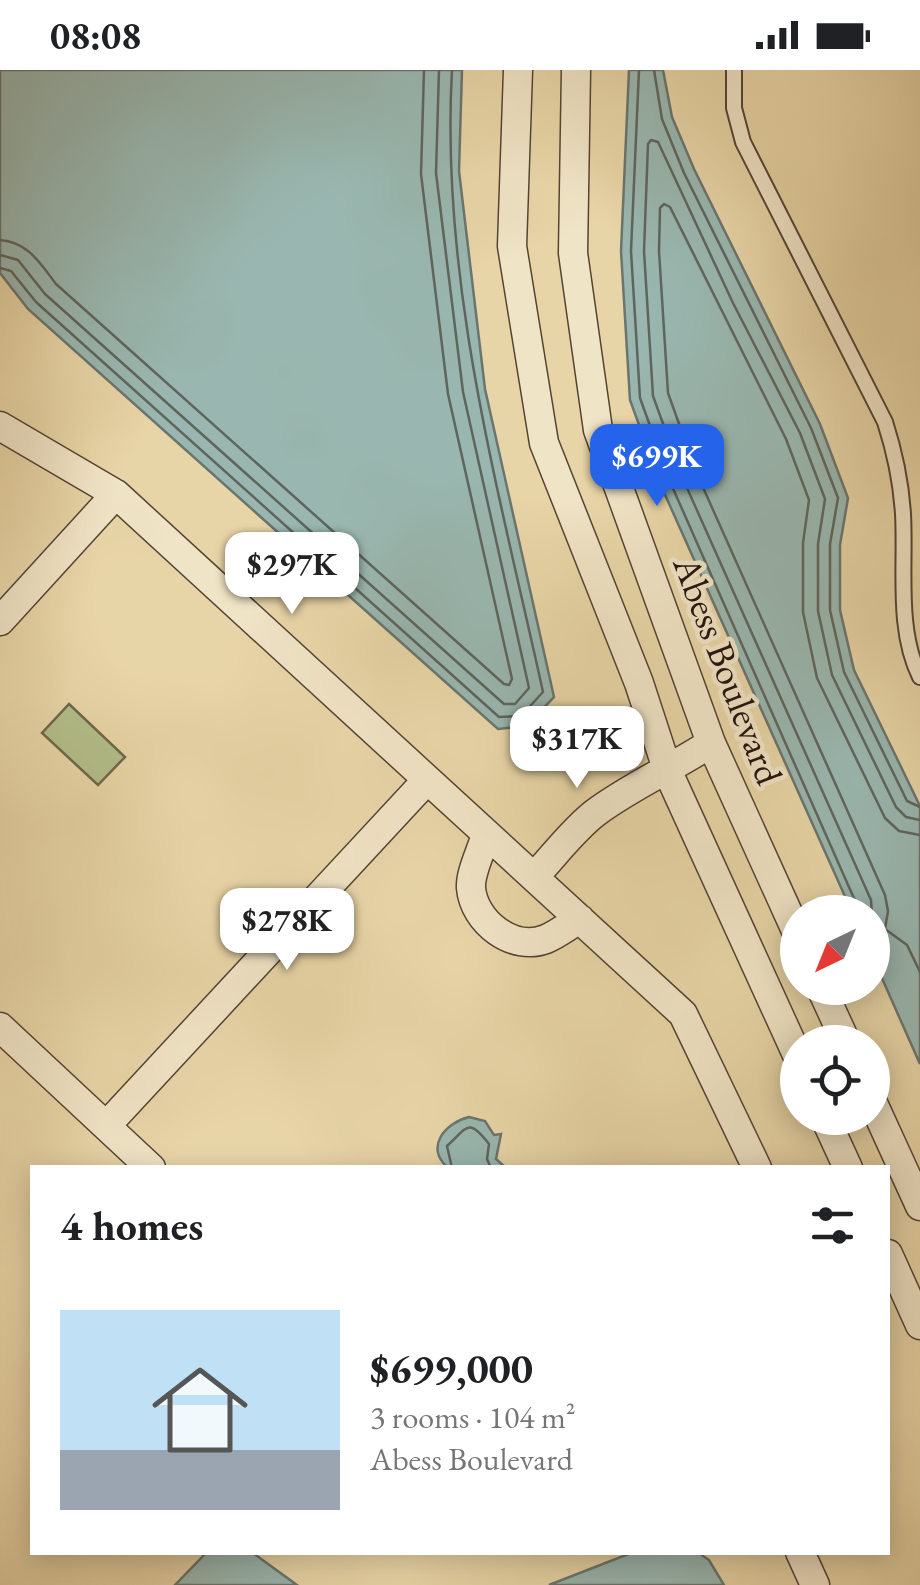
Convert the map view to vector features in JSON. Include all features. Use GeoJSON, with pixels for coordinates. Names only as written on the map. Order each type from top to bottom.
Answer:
{"type":"FeatureCollection","features":[{"type":"Feature","properties":{"kind":"street"},"geometry":{"type":"LineString","coordinates":[[518,70],[512,246],[544,443],[639,682],[668,772],[783,1025]]}},
{"type":"Feature","properties":{"kind":"street","name":"Abess Boulevard"},"geometry":{"type":"LineString","coordinates":[[576,70],[573,252],[598,430],[710,743],[780,896]]}},
{"type":"Feature","properties":{"kind":"street"},"geometry":{"type":"LineString","coordinates":[[0,426],[116,494],[683,1014],[756,1165]]}},
{"type":"Feature","properties":{"kind":"street"},"geometry":{"type":"LineString","coordinates":[[0,621],[116,494]]}},
{"type":"Feature","properties":{"kind":"street"},"geometry":{"type":"LineString","coordinates":[[534,876],[592,816],[710,743]]}},
{"type":"Feature","properties":{"kind":"street"},"geometry":{"type":"LineString","coordinates":[[106,1126],[426,781]]}},
{"type":"Feature","properties":{"kind":"street"},"geometry":{"type":"LineString","coordinates":[[486,834],[470,885],[476,907],[492,928],[515,941],[543,941],[580,919]]}},
{"type":"Feature","properties":{"kind":"street"},"geometry":{"type":"LineString","coordinates":[[0,1026],[148,1165]]}},
{"type":"Feature","properties":{"kind":"street"},"geometry":{"type":"LineString","coordinates":[[833,1135],[847,1165]]}},
{"type":"Feature","properties":{"kind":"street"},"geometry":{"type":"LineString","coordinates":[[888,1135],[920,1206]]}},
{"type":"Feature","properties":{"kind":"street"},"geometry":{"type":"LineString","coordinates":[[890,1258],[920,1325]]}},
{"type":"Feature","properties":{"kind":"street"},"geometry":{"type":"LineString","coordinates":[[801,1555],[815,1585]]}},
{"type":"Feature","properties":{"kind":"lane"},"geometry":{"type":"LineString","coordinates":[[734,70],[734,108],[743,142],[885,422],[900,469],[904,602],[914,664],[920,677]]}},
{"type":"Feature","properties":{"kind":"green space"},"geometry":{"type":"Polygon","coordinates":[[[69,704],[125,757],[98,785],[42,733],[69,704]]]}},
{"type":"Feature","properties":{"kind":"water"},"geometry":{"type":"Polygon","coordinates":[[[0,70],[462,70],[459,171],[485,389],[554,697],[526,726],[498,729],[28,309],[0,273],[0,70]]]}},
{"type":"Feature","properties":{"kind":"water"},"geometry":{"type":"Polygon","coordinates":[[[629,70],[663,70],[672,117],[694,169],[820,424],[848,498],[840,545],[840,610],[854,670],[920,806],[920,1064],[890,996],[890,895],[844,895],[662,488],[630,400],[621,251],[629,70]]]}},
{"type":"Feature","properties":{"kind":"water"},"geometry":{"type":"Polygon","coordinates":[[[469,1117],[485,1121],[494,1135],[501,1134],[496,1159],[503,1165],[446,1165],[438,1144],[446,1130],[469,1117]]]}},
{"type":"Feature","properties":{"kind":"water"},"geometry":{"type":"Polygon","coordinates":[[[204,1555],[256,1555],[297,1585],[175,1585],[204,1555]]]}},
{"type":"Feature","properties":{"kind":"water"},"geometry":{"type":"Polygon","coordinates":[[[626,1555],[702,1555],[724,1585],[549,1585],[626,1555]]]}}]}
